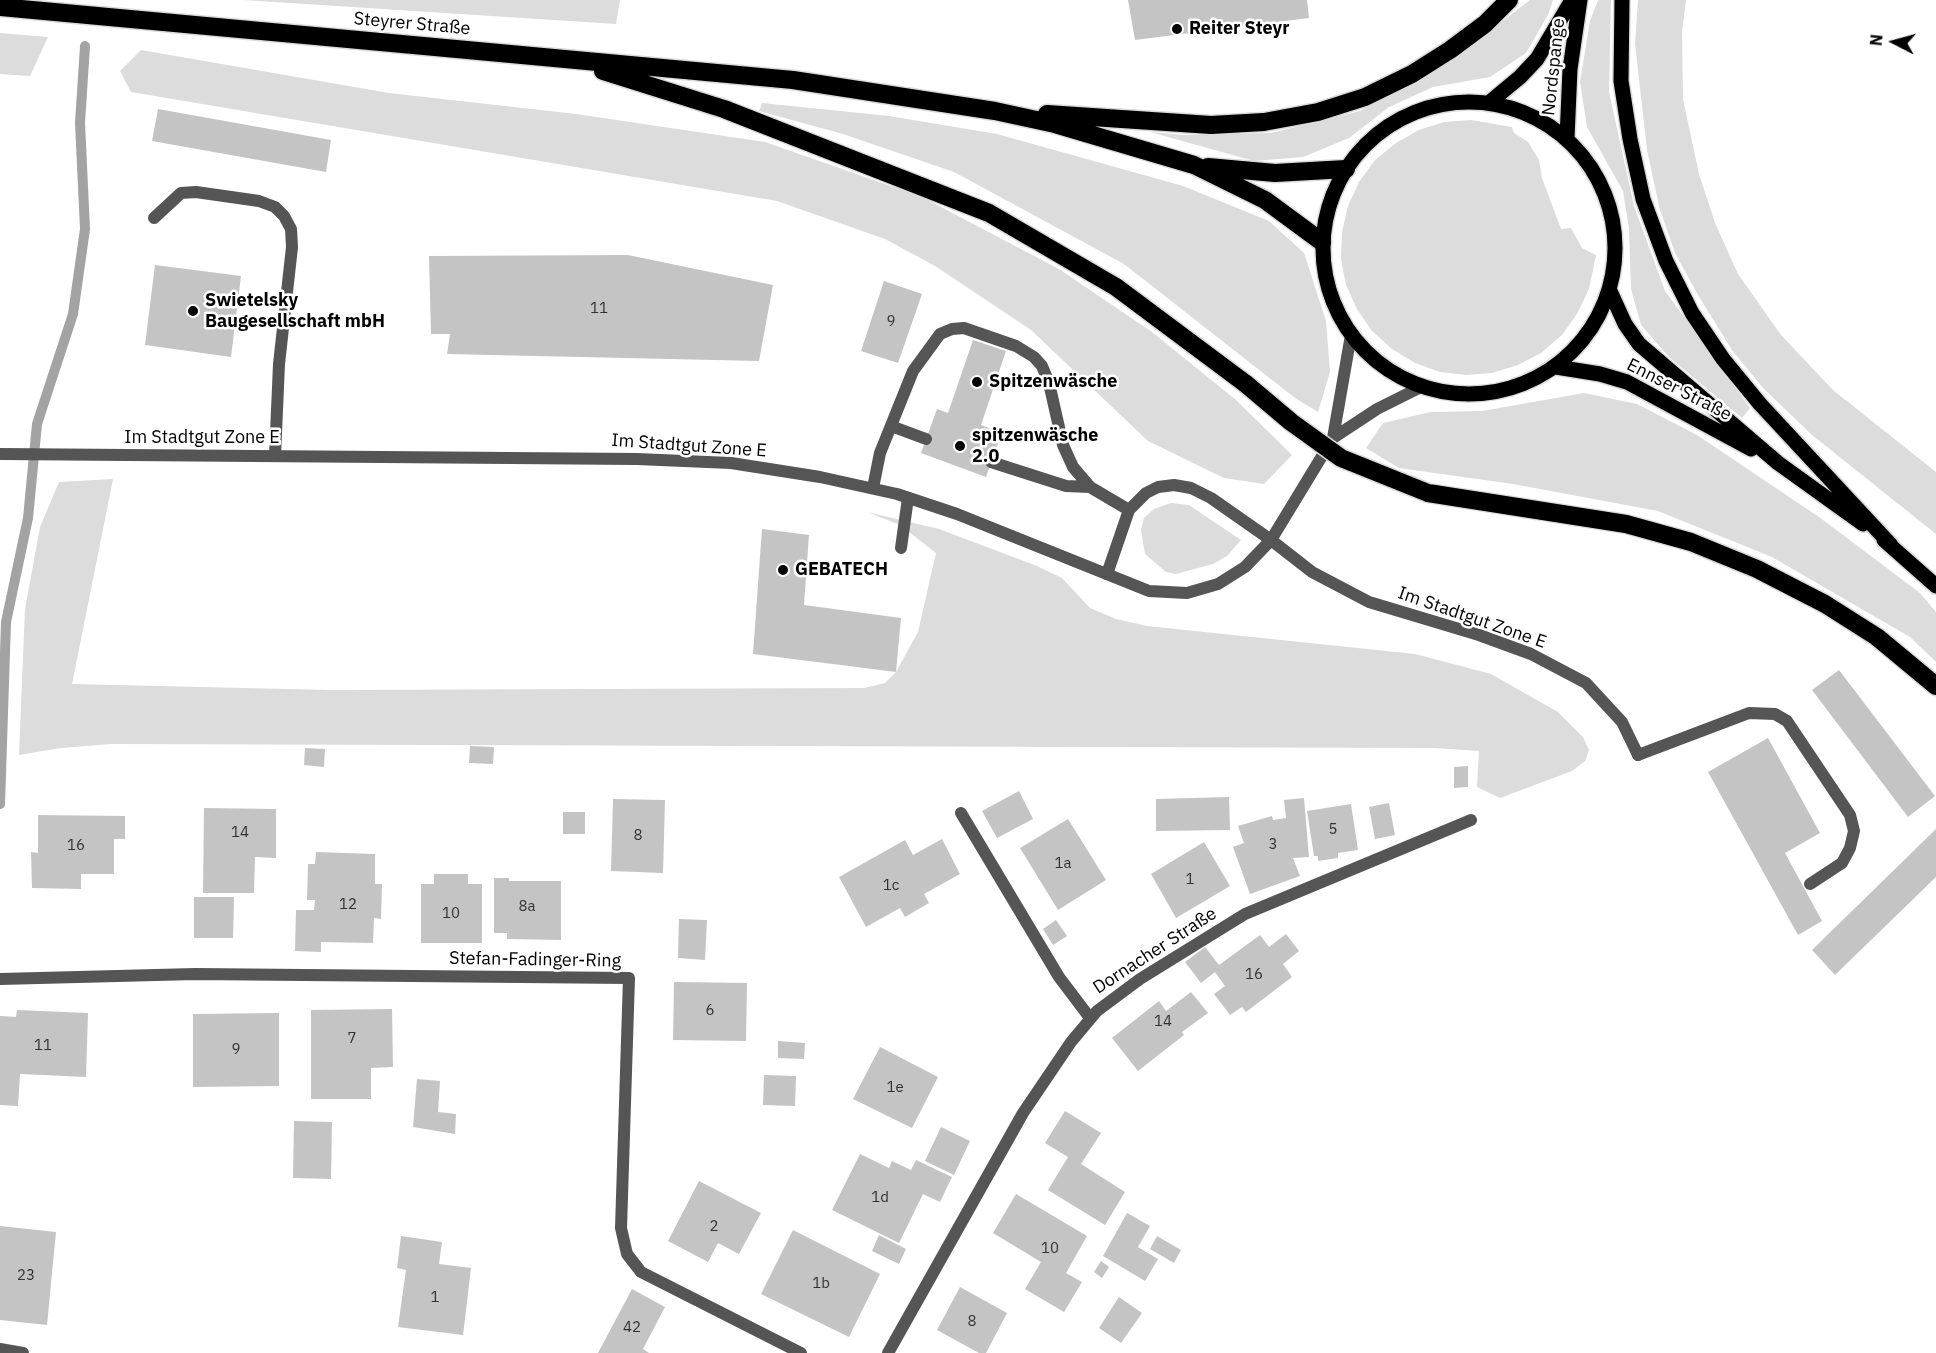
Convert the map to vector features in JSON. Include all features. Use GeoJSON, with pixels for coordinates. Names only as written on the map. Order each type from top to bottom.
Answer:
{"type":"FeatureCollection","features":[{"type":"Feature","properties":{"kind":"highway"},"geometry":{"type":"LineString","coordinates":[[995,111],[1211,126],[1264,122],[1318,112],[1365,97],[1412,74],[1485,24],[1509,0]]}},
{"type":"Feature","properties":{"kind":"highway","name":"Steyrer Straße"},"geometry":{"type":"LineString","coordinates":[[0,7],[569,60]]}},
{"type":"Feature","properties":{"kind":"highway"},"geometry":{"type":"LineString","coordinates":[[569,60],[793,80],[995,111],[1055,124],[1194,165],[1265,200],[1322,242]]}},
{"type":"Feature","properties":{"kind":"highway"},"geometry":{"type":"LineString","coordinates":[[569,60],[723,109],[988,213],[1116,287],[1341,458],[1428,493],[1626,524],[1691,542],[1757,569],[1825,604],[1877,637],[1936,686]]}},
{"type":"Feature","properties":{"kind":"highway"},"geometry":{"type":"LineString","coordinates":[[1194,165],[1275,173],[1346,169]]}},
{"type":"Feature","properties":{"kind":"main road","name":"Nordspange"},"geometry":{"type":"LineString","coordinates":[[1490,102],[1520,77],[1537,58],[1572,0]]}},
{"type":"Feature","properties":{"kind":"main road","name":"Nordspange"},"geometry":{"type":"LineString","coordinates":[[1567,138],[1570,69],[1580,0]]}},
{"type":"Feature","properties":{"kind":"main road"},"geometry":{"type":"LineString","coordinates":[[1622,0],[1621,81],[1630,139],[1643,199],[1666,261],[1692,313],[1723,359],[1760,404],[1891,545]]}},
{"type":"Feature","properties":{"kind":"main road"},"geometry":{"type":"LineString","coordinates":[[1448,102],[1490,102],[1518,109],[1544,121],[1567,138],[1594,170],[1611,208],[1616,250],[1610,291],[1598,320],[1580,346],[1556,367],[1526,384],[1491,394],[1456,395],[1421,387],[1394,375],[1370,357],[1351,335],[1334,307],[1324,275],[1322,242],[1329,204],[1346,169],[1373,137],[1408,114],[1448,102]]}},
{"type":"Feature","properties":{"kind":"main road","name":"Ennser Straße"},"geometry":{"type":"LineString","coordinates":[[1610,291],[1625,324],[1639,344],[1778,463],[1891,545],[1936,586]]}},
{"type":"Feature","properties":{"kind":"main road","name":"Ennser Straße"},"geometry":{"type":"LineString","coordinates":[[1556,367],[1600,374],[1627,382],[1778,463]]}},
{"type":"Feature","properties":{"kind":"street"},"geometry":{"type":"LineString","coordinates":[[154,218],[181,193],[196,192],[259,201],[275,207],[284,216],[291,229],[292,247],[279,364],[275,456]]}},
{"type":"Feature","properties":{"kind":"street"},"geometry":{"type":"LineString","coordinates":[[873,488],[880,453],[913,370],[928,347],[940,334],[952,329],[964,328],[1016,346],[1034,357],[1042,366],[1049,383],[1063,446],[1073,467],[1090,487],[1129,510]]}},
{"type":"Feature","properties":{"kind":"street","name":"Im Stadtgut Zone E"},"geometry":{"type":"LineString","coordinates":[[0,454],[637,459],[731,464],[820,477],[873,488],[957,514],[1149,591],[1187,593],[1218,584],[1236,572],[1271,540],[1334,438],[1351,335]]}},
{"type":"Feature","properties":{"kind":"street","name":"Im Stadtgut Zone E"},"geometry":{"type":"LineString","coordinates":[[1334,438],[1377,409],[1421,387]]}},
{"type":"Feature","properties":{"kind":"street"},"geometry":{"type":"LineString","coordinates":[[891,426],[926,439]]}},
{"type":"Feature","properties":{"kind":"street"},"geometry":{"type":"LineString","coordinates":[[991,462],[1066,486],[1090,487]]}},
{"type":"Feature","properties":{"kind":"street"},"geometry":{"type":"LineString","coordinates":[[1107,574],[1129,510],[1146,493],[1158,487],[1174,485],[1191,488],[1211,498],[1271,540]]}},
{"type":"Feature","properties":{"kind":"street"},"geometry":{"type":"LineString","coordinates":[[901,548],[908,498]]}},
{"type":"Feature","properties":{"kind":"street","name":"Im Stadtgut Zone E"},"geometry":{"type":"LineString","coordinates":[[1271,540],[1312,572],[1370,602],[1479,635],[1531,654],[1586,683],[1622,722],[1638,755],[1749,712],[1761,711],[1775,714],[1787,721],[1850,815],[1854,831],[1850,848],[1842,863],[1810,884]]}},
{"type":"Feature","properties":{"kind":"street"},"geometry":{"type":"LineString","coordinates":[[961,813],[1059,977],[1090,1018]]}},
{"type":"Feature","properties":{"kind":"street","name":"Dornacher Straße"},"geometry":{"type":"LineString","coordinates":[[888,1353],[1023,1113],[1090,1018],[1140,979],[1245,914],[1471,820]]}},
{"type":"Feature","properties":{"kind":"street","name":"Stefan-Fadinger-Ring"},"geometry":{"type":"LineString","coordinates":[[0,979],[195,974],[629,978],[621,1228],[627,1254],[641,1272],[801,1353]]}},
{"type":"Feature","properties":{"kind":"street"},"geometry":{"type":"LineString","coordinates":[[0,1349],[23,1353]]}},
{"type":"Feature","properties":{"kind":"shaded area"},"geometry":{"type":"Polygon","coordinates":[[[243,0],[620,0],[616,24],[243,0]]]}},
{"type":"Feature","properties":{"kind":"shaded area"},"geometry":{"type":"Polygon","coordinates":[[[1530,0],[1553,0],[1548,15],[1526,53],[1490,77],[1433,87],[1389,107],[1349,138],[1303,157],[1254,161],[1150,132],[1184,135],[1271,133],[1360,111],[1454,59],[1530,0]]]}},
{"type":"Feature","properties":{"kind":"shaded area"},"geometry":{"type":"Polygon","coordinates":[[[1598,0],[1611,0],[1609,92],[1634,206],[1665,291],[1750,408],[1742,418],[1670,358],[1641,325],[1631,289],[1629,229],[1623,191],[1587,127],[1580,82],[1590,21],[1598,0]]]}},
{"type":"Feature","properties":{"kind":"shaded area"},"geometry":{"type":"Polygon","coordinates":[[[1638,0],[1686,0],[1682,32],[1683,99],[1699,174],[1715,223],[1738,274],[1781,335],[1833,390],[1936,472],[1936,534],[1812,435],[1763,388],[1732,350],[1698,295],[1675,253],[1660,210],[1647,150],[1635,44],[1638,0]]]}},
{"type":"Feature","properties":{"kind":"shaded area"},"geometry":{"type":"Polygon","coordinates":[[[0,33],[48,37],[30,76],[0,74],[0,33]]]}},
{"type":"Feature","properties":{"kind":"shaded area"},"geometry":{"type":"Polygon","coordinates":[[[141,50],[389,93],[576,114],[765,142],[922,197],[1059,269],[1152,332],[1236,400],[1292,455],[1264,484],[1224,478],[1148,441],[1031,330],[935,266],[885,239],[777,201],[131,92],[120,71],[141,50]]]}},
{"type":"Feature","properties":{"kind":"shaded area"},"geometry":{"type":"Polygon","coordinates":[[[762,103],[889,116],[997,134],[1183,186],[1269,221],[1304,253],[1326,321],[1330,372],[1318,412],[1295,398],[1124,264],[954,172],[843,134],[759,111],[762,103]]]}},
{"type":"Feature","properties":{"kind":"shaded area"},"geometry":{"type":"Polygon","coordinates":[[[1471,120],[1512,127],[1514,133],[1528,142],[1539,160],[1542,178],[1561,229],[1571,228],[1582,248],[1596,255],[1589,289],[1577,314],[1562,335],[1541,353],[1518,365],[1492,373],[1466,375],[1440,372],[1415,363],[1392,349],[1372,331],[1357,309],[1346,285],[1341,259],[1342,232],[1348,206],[1359,182],[1375,160],[1396,143],[1419,130],[1444,122],[1471,120]]]}},
{"type":"Feature","properties":{"kind":"shaded area"},"geometry":{"type":"Polygon","coordinates":[[[1584,393],[1637,404],[1697,435],[1819,517],[1920,593],[1936,612],[1936,662],[1910,637],[1772,557],[1658,511],[1513,484],[1399,468],[1366,448],[1383,423],[1431,412],[1482,411],[1584,393]]]}},
{"type":"Feature","properties":{"kind":"shaded area"},"geometry":{"type":"Polygon","coordinates":[[[113,479],[72,684],[330,690],[864,688],[885,683],[896,672],[918,632],[936,553],[900,525],[867,512],[939,529],[1037,566],[1062,578],[1090,608],[1116,619],[1147,626],[1415,654],[1491,674],[1558,712],[1583,737],[1589,750],[1585,761],[1572,771],[1500,798],[1477,787],[1479,751],[1434,748],[111,744],[61,748],[19,755],[25,609],[40,527],[59,482],[113,479]]]}},
{"type":"Feature","properties":{"kind":"shaded area"},"geometry":{"type":"Polygon","coordinates":[[[1171,503],[1189,505],[1241,540],[1227,556],[1213,564],[1176,574],[1166,572],[1145,554],[1141,530],[1144,518],[1154,509],[1171,503]]]}},
{"type":"Feature","properties":{"kind":"building","name":"Reiter Steyr"},"geometry":{"type":"Polygon","coordinates":[[[1128,0],[1307,0],[1309,18],[1135,40],[1128,0]]]}},
{"type":"Feature","properties":{"kind":"building"},"geometry":{"type":"Polygon","coordinates":[[[158,109],[331,140],[326,172],[152,141],[158,109]]]}},
{"type":"Feature","properties":{"kind":"building"},"geometry":{"type":"Polygon","coordinates":[[[628,255],[773,285],[759,361],[447,354],[450,334],[431,334],[429,256],[628,255]]]}},
{"type":"Feature","properties":{"kind":"building","name":"Swietelsky Baugesellschaft mbH"},"geometry":{"type":"Polygon","coordinates":[[[155,265],[241,276],[231,357],[145,345],[155,265]]]}},
{"type":"Feature","properties":{"kind":"building"},"geometry":{"type":"Polygon","coordinates":[[[884,281],[922,294],[898,363],[861,351],[884,281]]]}},
{"type":"Feature","properties":{"kind":"building"},"geometry":{"type":"Polygon","coordinates":[[[973,340],[1006,351],[981,425],[1002,433],[986,477],[921,453],[937,409],[948,413],[973,340]]]}},
{"type":"Feature","properties":{"kind":"building","name":"GEBATECH"},"geometry":{"type":"Polygon","coordinates":[[[762,529],[809,535],[804,605],[901,618],[896,672],[753,654],[762,529]]]}},
{"type":"Feature","properties":{"kind":"building"},"geometry":{"type":"Polygon","coordinates":[[[1839,670],[1935,796],[1908,817],[1812,690],[1839,670]]]}},
{"type":"Feature","properties":{"kind":"building"},"geometry":{"type":"Polygon","coordinates":[[[1768,738],[1820,833],[1785,853],[1822,921],[1798,935],[1708,772],[1768,738]]]}},
{"type":"Feature","properties":{"kind":"building"},"geometry":{"type":"Polygon","coordinates":[[[470,746],[494,747],[493,764],[469,763],[470,746]]]}},
{"type":"Feature","properties":{"kind":"building"},"geometry":{"type":"Polygon","coordinates":[[[305,748],[325,749],[324,767],[304,765],[305,748]]]}},
{"type":"Feature","properties":{"kind":"building"},"geometry":{"type":"Polygon","coordinates":[[[1468,766],[1468,787],[1454,788],[1454,767],[1468,766]]]}},
{"type":"Feature","properties":{"kind":"building"},"geometry":{"type":"Polygon","coordinates":[[[1019,791],[1033,819],[997,838],[982,811],[1019,791]]]}},
{"type":"Feature","properties":{"kind":"building"},"geometry":{"type":"Polygon","coordinates":[[[1229,797],[1230,830],[1156,831],[1156,799],[1229,797]]]}},
{"type":"Feature","properties":{"kind":"building"},"geometry":{"type":"Polygon","coordinates":[[[1304,798],[1309,857],[1293,858],[1300,876],[1250,894],[1233,847],[1244,843],[1238,826],[1272,816],[1273,820],[1286,818],[1284,800],[1304,798]]]}},
{"type":"Feature","properties":{"kind":"building"},"geometry":{"type":"Polygon","coordinates":[[[613,799],[665,800],[663,873],[611,871],[613,799]]]}},
{"type":"Feature","properties":{"kind":"building"},"geometry":{"type":"Polygon","coordinates":[[[1389,803],[1395,835],[1375,839],[1369,807],[1389,803]]]}},
{"type":"Feature","properties":{"kind":"building"},"geometry":{"type":"Polygon","coordinates":[[[1351,804],[1358,850],[1338,853],[1338,858],[1318,861],[1318,856],[1314,856],[1307,811],[1351,804]]]}},
{"type":"Feature","properties":{"kind":"building"},"geometry":{"type":"Polygon","coordinates":[[[204,808],[276,809],[276,858],[255,857],[254,893],[203,893],[204,808]]]}},
{"type":"Feature","properties":{"kind":"building"},"geometry":{"type":"Polygon","coordinates":[[[563,812],[585,812],[585,834],[563,834],[563,812]]]}},
{"type":"Feature","properties":{"kind":"building"},"geometry":{"type":"Polygon","coordinates":[[[38,815],[125,816],[125,839],[114,839],[114,874],[81,874],[81,889],[32,888],[31,852],[38,853],[38,815]]]}},
{"type":"Feature","properties":{"kind":"building"},"geometry":{"type":"Polygon","coordinates":[[[1068,819],[1106,880],[1058,910],[1020,848],[1068,819]]]}},
{"type":"Feature","properties":{"kind":"building"},"geometry":{"type":"Polygon","coordinates":[[[1936,829],[1936,877],[1835,975],[1812,950],[1936,829]]]}},
{"type":"Feature","properties":{"kind":"building"},"geometry":{"type":"Polygon","coordinates":[[[942,839],[960,874],[924,894],[929,903],[905,917],[900,908],[866,927],[839,877],[905,840],[913,855],[942,839]]]}},
{"type":"Feature","properties":{"kind":"building"},"geometry":{"type":"Polygon","coordinates":[[[1204,842],[1230,886],[1176,918],[1151,874],[1204,842]]]}},
{"type":"Feature","properties":{"kind":"building"},"geometry":{"type":"Polygon","coordinates":[[[316,852],[375,854],[375,884],[382,884],[381,919],[374,918],[373,943],[321,942],[321,952],[295,951],[296,910],[314,910],[315,900],[307,900],[308,864],[315,864],[316,852]]]}},
{"type":"Feature","properties":{"kind":"building"},"geometry":{"type":"Polygon","coordinates":[[[434,874],[468,874],[468,884],[482,884],[482,943],[421,943],[421,884],[434,884],[434,874]]]}},
{"type":"Feature","properties":{"kind":"building"},"geometry":{"type":"Polygon","coordinates":[[[494,878],[509,878],[509,881],[561,881],[561,940],[507,939],[507,933],[494,933],[494,878]]]}},
{"type":"Feature","properties":{"kind":"building"},"geometry":{"type":"Polygon","coordinates":[[[194,897],[234,897],[233,938],[194,938],[194,897]]]}},
{"type":"Feature","properties":{"kind":"building"},"geometry":{"type":"Polygon","coordinates":[[[679,919],[707,920],[705,960],[678,958],[679,919]]]}},
{"type":"Feature","properties":{"kind":"building"},"geometry":{"type":"Polygon","coordinates":[[[1056,920],[1067,936],[1053,945],[1043,929],[1056,920]]]}},
{"type":"Feature","properties":{"kind":"building"},"geometry":{"type":"Polygon","coordinates":[[[1286,934],[1299,951],[1283,964],[1292,977],[1246,1012],[1242,1007],[1230,1015],[1214,994],[1225,986],[1215,972],[1201,983],[1185,962],[1205,947],[1219,965],[1260,935],[1269,947],[1286,934]]]}},
{"type":"Feature","properties":{"kind":"building"},"geometry":{"type":"Polygon","coordinates":[[[674,982],[747,983],[746,1041],[673,1040],[674,982]]]}},
{"type":"Feature","properties":{"kind":"building"},"geometry":{"type":"Polygon","coordinates":[[[1191,992],[1208,1013],[1182,1032],[1184,1035],[1138,1071],[1112,1038],[1159,1001],[1166,1011],[1191,992]]]}},
{"type":"Feature","properties":{"kind":"building"},"geometry":{"type":"Polygon","coordinates":[[[392,1009],[393,1067],[371,1068],[371,1099],[311,1099],[311,1010],[392,1009]]]}},
{"type":"Feature","properties":{"kind":"building"},"geometry":{"type":"Polygon","coordinates":[[[17,1010],[88,1013],[86,1077],[20,1074],[18,1106],[0,1105],[0,1016],[16,1017],[17,1010]]]}},
{"type":"Feature","properties":{"kind":"building"},"geometry":{"type":"Polygon","coordinates":[[[279,1013],[279,1086],[193,1087],[193,1014],[279,1013]]]}},
{"type":"Feature","properties":{"kind":"building"},"geometry":{"type":"Polygon","coordinates":[[[778,1041],[805,1043],[804,1059],[778,1058],[778,1041]]]}},
{"type":"Feature","properties":{"kind":"building"},"geometry":{"type":"Polygon","coordinates":[[[880,1047],[938,1077],[912,1128],[853,1099],[880,1047]]]}},
{"type":"Feature","properties":{"kind":"building"},"geometry":{"type":"Polygon","coordinates":[[[764,1075],[796,1076],[795,1106],[763,1105],[764,1075]]]}},
{"type":"Feature","properties":{"kind":"building"},"geometry":{"type":"Polygon","coordinates":[[[417,1079],[440,1081],[438,1112],[456,1114],[455,1134],[413,1127],[417,1079]]]}},
{"type":"Feature","properties":{"kind":"building"},"geometry":{"type":"Polygon","coordinates":[[[1065,1111],[1101,1133],[1081,1164],[1125,1192],[1105,1225],[1048,1190],[1068,1157],[1045,1143],[1065,1111]]]}},
{"type":"Feature","properties":{"kind":"building"},"geometry":{"type":"Polygon","coordinates":[[[294,1121],[332,1122],[331,1179],[293,1178],[294,1121]]]}},
{"type":"Feature","properties":{"kind":"building"},"geometry":{"type":"Polygon","coordinates":[[[941,1127],[970,1141],[954,1175],[925,1161],[941,1127]]]}},
{"type":"Feature","properties":{"kind":"building"},"geometry":{"type":"Polygon","coordinates":[[[860,1154],[889,1168],[892,1161],[911,1170],[916,1160],[952,1177],[940,1202],[923,1194],[899,1243],[832,1210],[860,1154]]]}},
{"type":"Feature","properties":{"kind":"building"},"geometry":{"type":"Polygon","coordinates":[[[699,1181],[761,1213],[739,1254],[718,1243],[708,1262],[668,1241],[699,1181]]]}},
{"type":"Feature","properties":{"kind":"building"},"geometry":{"type":"Polygon","coordinates":[[[1016,1194],[1087,1236],[1066,1273],[1082,1282],[1064,1312],[1025,1289],[1041,1262],[993,1233],[1016,1194]]]}},
{"type":"Feature","properties":{"kind":"building"},"geometry":{"type":"Polygon","coordinates":[[[1127,1213],[1150,1226],[1138,1247],[1158,1259],[1145,1281],[1103,1256],[1127,1213]]]}},
{"type":"Feature","properties":{"kind":"building"},"geometry":{"type":"Polygon","coordinates":[[[0,1226],[56,1232],[47,1325],[0,1320],[0,1226]]]}},
{"type":"Feature","properties":{"kind":"building"},"geometry":{"type":"Polygon","coordinates":[[[793,1230],[880,1274],[849,1337],[761,1294],[793,1230]]]}},
{"type":"Feature","properties":{"kind":"building"},"geometry":{"type":"Polygon","coordinates":[[[879,1235],[906,1249],[899,1264],[872,1251],[879,1235]]]}},
{"type":"Feature","properties":{"kind":"building"},"geometry":{"type":"Polygon","coordinates":[[[401,1236],[442,1242],[439,1264],[471,1268],[463,1335],[398,1327],[406,1270],[397,1268],[401,1236]]]}},
{"type":"Feature","properties":{"kind":"building"},"geometry":{"type":"Polygon","coordinates":[[[1157,1236],[1181,1250],[1174,1263],[1150,1249],[1157,1236]]]}},
{"type":"Feature","properties":{"kind":"building"},"geometry":{"type":"Polygon","coordinates":[[[1101,1261],[1109,1267],[1102,1278],[1094,1272],[1101,1261]]]}},
{"type":"Feature","properties":{"kind":"building"},"geometry":{"type":"Polygon","coordinates":[[[960,1287],[1007,1313],[986,1353],[979,1353],[937,1330],[960,1287]]]}},
{"type":"Feature","properties":{"kind":"building"},"geometry":{"type":"Polygon","coordinates":[[[632,1289],[665,1307],[643,1349],[649,1353],[598,1353],[632,1289]]]}},
{"type":"Feature","properties":{"kind":"building"},"geometry":{"type":"Polygon","coordinates":[[[1119,1297],[1142,1313],[1121,1343],[1099,1328],[1119,1297]]]}},
{"type":"Feature","properties":{"kind":"waterway"},"geometry":{"type":"LineString","coordinates":[[0,804],[6,622],[28,518],[37,424],[73,314],[85,229],[80,123],[85,46]]}},
{"type":"Feature","properties":{"kind":"place","name":"Reiter Steyr"},"geometry":{"type":"Point","coordinates":[1177,29]}},
{"type":"Feature","properties":{"kind":"place","name":"Swietelsky Baugesellschaft mbH"},"geometry":{"type":"Point","coordinates":[193,311]}},
{"type":"Feature","properties":{"kind":"place","name":"Spitzenwäsche"},"geometry":{"type":"Point","coordinates":[977,382]}},
{"type":"Feature","properties":{"kind":"place","name":"spitzenwäsche 2.0"},"geometry":{"type":"Point","coordinates":[960,446]}},
{"type":"Feature","properties":{"kind":"place","name":"GEBATECH"},"geometry":{"type":"Point","coordinates":[783,570]}}]}
